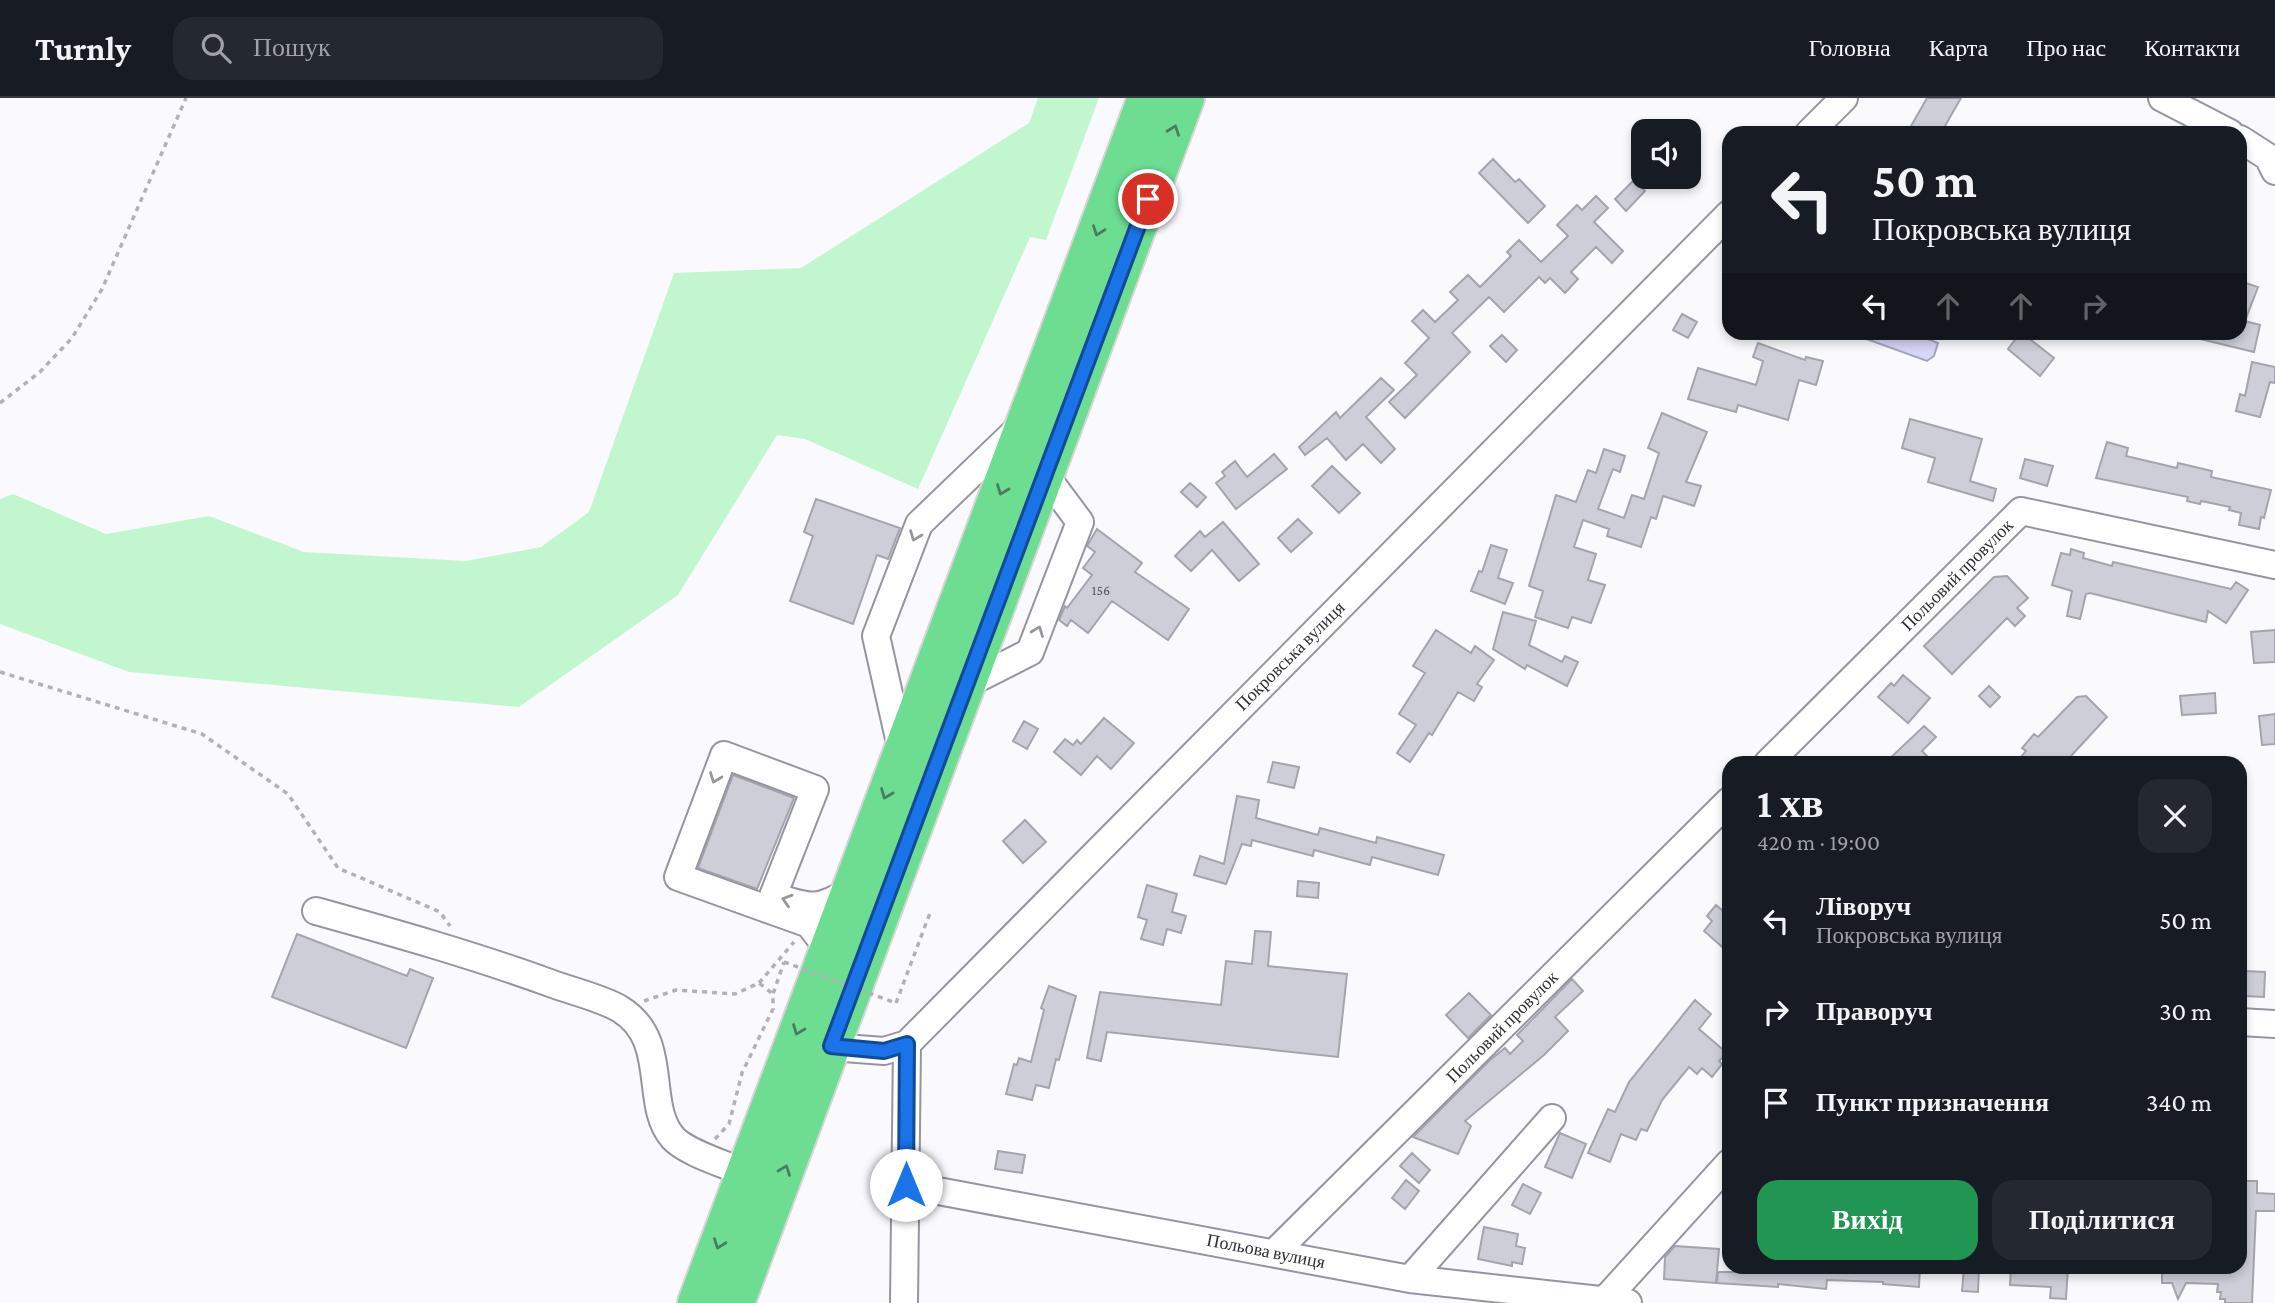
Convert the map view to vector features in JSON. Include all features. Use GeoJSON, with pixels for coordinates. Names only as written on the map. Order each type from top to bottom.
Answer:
{"type":"FeatureCollection","features":[{"type":"Feature","properties":{"kind":"highway"},"geometry":{"type":"LineString","coordinates":[[697,1303],[745,1173],[818,940],[849,891],[1030,418],[1147,98]]}},
{"type":"Feature","properties":{"kind":"highway"},"geometry":{"type":"LineString","coordinates":[[735,1303],[1185,98]]}},
{"type":"Feature","properties":{"kind":"street"},"geometry":{"type":"LineString","coordinates":[[1816,126],[1844,98]]}},
{"type":"Feature","properties":{"kind":"street"},"geometry":{"type":"LineString","coordinates":[[2162,98],[2216,126]]}},
{"type":"Feature","properties":{"kind":"street"},"geometry":{"type":"LineString","coordinates":[[2247,144],[2268,157],[2275,172]]}},
{"type":"Feature","properties":{"kind":"street","name":"Покровська вулиця"},"geometry":{"type":"LineString","coordinates":[[907,1044],[1722,221]]}},
{"type":"Feature","properties":{"kind":"street"},"geometry":{"type":"LineString","coordinates":[[902,752],[876,636],[919,524],[1030,418]]}},
{"type":"Feature","properties":{"kind":"street","name":"Польовий провулок"},"geometry":{"type":"LineString","coordinates":[[1775,756],[2021,511],[2275,565]]}},
{"type":"Feature","properties":{"kind":"street"},"geometry":{"type":"LineString","coordinates":[[818,940],[678,877],[724,755],[815,789],[773,896],[811,908],[836,900],[849,891]]}},
{"type":"Feature","properties":{"kind":"street","name":"Польовий провулок"},"geometry":{"type":"LineString","coordinates":[[1275,1252],[1722,808]]}},
{"type":"Feature","properties":{"kind":"street"},"geometry":{"type":"LineString","coordinates":[[316,911],[468,954],[620,1009],[636,1023],[648,1042],[662,1117],[667,1130],[675,1140],[745,1173]]}},
{"type":"Feature","properties":{"kind":"street"},"geometry":{"type":"LineString","coordinates":[[2247,1022],[2275,1024]]}},
{"type":"Feature","properties":{"kind":"street"},"geometry":{"type":"LineString","coordinates":[[831,1046],[884,1051],[907,1044],[904,1303]]}},
{"type":"Feature","properties":{"kind":"street"},"geometry":{"type":"LineString","coordinates":[[1410,1279],[1552,1118]]}},
{"type":"Feature","properties":{"kind":"street"},"geometry":{"type":"LineString","coordinates":[[1615,1303],[1722,1172]]}},
{"type":"Feature","properties":{"kind":"street","name":"Польова вулиця"},"geometry":{"type":"LineString","coordinates":[[906,1185],[1410,1279],[1615,1303]]}},
{"type":"Feature","properties":{"kind":"path"},"geometry":{"type":"LineString","coordinates":[[0,403],[40,372],[72,338],[102,289],[186,98]]}},
{"type":"Feature","properties":{"kind":"path"},"geometry":{"type":"LineString","coordinates":[[0,672],[202,734],[288,794],[338,868],[440,912],[468,954]]}},
{"type":"Feature","properties":{"kind":"path"},"geometry":{"type":"LineString","coordinates":[[675,1140],[713,1141],[729,1124],[742,1073],[773,1009],[773,994],[784,962],[895,1003],[930,913]]}},
{"type":"Feature","properties":{"kind":"path"},"geometry":{"type":"LineString","coordinates":[[620,1009],[676,990],[735,994],[759,983],[818,940]]}},
{"type":"Feature","properties":{"kind":"path"},"geometry":{"type":"LineString","coordinates":[[759,983],[773,994]]}},
{"type":"Feature","properties":{"kind":"green space"},"geometry":{"type":"Polygon","coordinates":[[[1038,98],[1099,98],[1046,240],[1030,237],[918,489],[805,439],[777,435],[678,595],[519,707],[129,672],[0,624],[0,499],[13,494],[106,534],[209,516],[304,552],[466,561],[541,547],[589,512],[674,273],[801,268],[1029,123],[1038,98]]]}},
{"type":"Feature","properties":{"kind":"water"},"geometry":{"type":"Polygon","coordinates":[[[1869,340],[1930,340],[1938,343],[1934,356],[1927,361],[1869,340]]]}},
{"type":"Feature","properties":{"kind":"building"},"geometry":{"type":"Polygon","coordinates":[[[1927,98],[1961,98],[1945,126],[1911,126],[1927,98]]]}},
{"type":"Feature","properties":{"kind":"building"},"geometry":{"type":"Polygon","coordinates":[[[1493,159],[1515,182],[1519,179],[1545,206],[1528,223],[1479,173],[1493,159]]]}},
{"type":"Feature","properties":{"kind":"building"},"geometry":{"type":"Polygon","coordinates":[[[1631,183],[1631,189],[1645,191],[1626,211],[1615,199],[1631,183]]]}},
{"type":"Feature","properties":{"kind":"building"},"geometry":{"type":"Polygon","coordinates":[[[1596,196],[1608,208],[1594,222],[1623,251],[1612,263],[1596,247],[1571,272],[1578,279],[1565,293],[1550,278],[1545,283],[1539,277],[1504,312],[1489,297],[1452,333],[1470,352],[1405,418],[1389,402],[1417,375],[1405,363],[1429,338],[1412,321],[1423,310],[1435,322],[1458,300],[1450,292],[1468,275],[1480,287],[1511,256],[1507,252],[1519,240],[1541,262],[1568,236],[1557,225],[1577,205],[1582,210],[1596,196]]]}},
{"type":"Feature","properties":{"kind":"building"},"geometry":{"type":"Polygon","coordinates":[[[2247,283],[2258,287],[2247,316],[2247,283]]]}},
{"type":"Feature","properties":{"kind":"building"},"geometry":{"type":"Polygon","coordinates":[[[1682,314],[1697,322],[1688,338],[1673,330],[1682,314]]]}},
{"type":"Feature","properties":{"kind":"building"},"geometry":{"type":"Polygon","coordinates":[[[2247,322],[2260,325],[2254,352],[2204,340],[2247,340],[2247,322]]]}},
{"type":"Feature","properties":{"kind":"building"},"geometry":{"type":"Polygon","coordinates":[[[1502,335],[1517,350],[1506,362],[1490,346],[1502,335]]]}},
{"type":"Feature","properties":{"kind":"building"},"geometry":{"type":"Polygon","coordinates":[[[2015,340],[2031,340],[2054,358],[2040,376],[2008,349],[2015,340]]]}},
{"type":"Feature","properties":{"kind":"building"},"geometry":{"type":"Polygon","coordinates":[[[1758,343],[1805,360],[1806,357],[1823,361],[1816,385],[1799,380],[1788,420],[1738,405],[1736,412],[1688,399],[1698,368],[1756,385],[1763,361],[1753,357],[1758,343]]]}},
{"type":"Feature","properties":{"kind":"building"},"geometry":{"type":"Polygon","coordinates":[[[2252,362],[2275,367],[2275,383],[2270,382],[2260,417],[2236,411],[2240,394],[2245,396],[2252,362]]]}},
{"type":"Feature","properties":{"kind":"building"},"geometry":{"type":"Polygon","coordinates":[[[1381,378],[1394,390],[1366,417],[1395,449],[1381,463],[1363,444],[1346,460],[1327,438],[1305,455],[1299,447],[1336,412],[1340,418],[1381,378]]]}},
{"type":"Feature","properties":{"kind":"building"},"geometry":{"type":"Polygon","coordinates":[[[1662,413],[1707,432],[1686,482],[1701,486],[1694,506],[1663,496],[1656,519],[1651,517],[1641,547],[1607,536],[1609,529],[1583,520],[1574,547],[1596,554],[1588,580],[1605,585],[1591,623],[1572,617],[1568,628],[1535,617],[1543,591],[1529,586],[1556,495],[1576,502],[1588,470],[1596,473],[1604,449],[1625,456],[1620,472],[1613,469],[1598,509],[1624,518],[1632,495],[1644,499],[1659,453],[1648,448],[1662,413]]]}},
{"type":"Feature","properties":{"kind":"building"},"geometry":{"type":"Polygon","coordinates":[[[1910,419],[1982,439],[1970,481],[1996,489],[1993,501],[1928,482],[1935,458],[1902,448],[1910,419]]]}},
{"type":"Feature","properties":{"kind":"building"},"geometry":{"type":"Polygon","coordinates":[[[2107,442],[2128,448],[2126,456],[2177,468],[2178,463],[2212,471],[2211,477],[2271,490],[2259,529],[2239,525],[2241,513],[2229,510],[2230,507],[2201,501],[2200,504],[2187,501],[2188,497],[2096,478],[2107,442]]]}},
{"type":"Feature","properties":{"kind":"building"},"geometry":{"type":"Polygon","coordinates":[[[1274,454],[1287,469],[1236,509],[1216,483],[1225,476],[1222,472],[1235,461],[1247,477],[1274,454]]]}},
{"type":"Feature","properties":{"kind":"building"},"geometry":{"type":"Polygon","coordinates":[[[2025,459],[2053,466],[2047,486],[2020,478],[2025,459]]]}},
{"type":"Feature","properties":{"kind":"building"},"geometry":{"type":"Polygon","coordinates":[[[1332,466],[1360,493],[1339,513],[1312,486],[1332,466]]]}},
{"type":"Feature","properties":{"kind":"building"},"geometry":{"type":"Polygon","coordinates":[[[1190,483],[1206,497],[1197,507],[1181,492],[1190,483]]]}},
{"type":"Feature","properties":{"kind":"building"},"geometry":{"type":"Polygon","coordinates":[[[816,499],[900,528],[888,559],[877,555],[853,624],[790,601],[813,536],[804,532],[816,499]]]}},
{"type":"Feature","properties":{"kind":"building"},"geometry":{"type":"Polygon","coordinates":[[[1298,519],[1312,533],[1291,552],[1278,538],[1298,519]]]}},
{"type":"Feature","properties":{"kind":"building"},"geometry":{"type":"Polygon","coordinates":[[[1223,522],[1259,564],[1239,581],[1212,550],[1191,571],[1175,556],[1200,531],[1205,537],[1223,522]]]}},
{"type":"Feature","properties":{"kind":"building"},"geometry":{"type":"Polygon","coordinates":[[[1097,529],[1142,563],[1135,572],[1189,609],[1168,640],[1112,601],[1088,633],[1071,620],[1067,626],[1059,620],[1065,606],[1067,608],[1092,575],[1083,568],[1095,552],[1087,546],[1097,529]]]}},
{"type":"Feature","properties":{"kind":"building"},"geometry":{"type":"Polygon","coordinates":[[[1491,545],[1507,550],[1498,578],[1513,583],[1505,604],[1471,591],[1479,571],[1482,572],[1491,545]]]}},
{"type":"Feature","properties":{"kind":"building"},"geometry":{"type":"Polygon","coordinates":[[[2071,549],[2084,553],[2083,558],[2112,566],[2113,562],[2231,589],[2236,582],[2248,590],[2226,623],[2208,611],[2206,622],[2090,593],[2086,594],[2080,619],[2067,616],[2072,591],[2052,585],[2061,553],[2070,555],[2071,549]]]}},
{"type":"Feature","properties":{"kind":"building"},"geometry":{"type":"Polygon","coordinates":[[[2007,576],[2028,598],[2017,608],[2025,616],[2015,626],[2007,618],[1952,674],[1924,646],[1994,577],[2007,576]]]}},
{"type":"Feature","properties":{"kind":"building"},"geometry":{"type":"Polygon","coordinates":[[[1503,612],[1536,621],[1529,645],[1562,662],[1565,656],[1578,662],[1567,686],[1527,665],[1525,669],[1493,649],[1503,612]]]}},
{"type":"Feature","properties":{"kind":"building"},"geometry":{"type":"Polygon","coordinates":[[[1436,630],[1471,653],[1475,646],[1494,660],[1477,684],[1482,687],[1474,701],[1458,692],[1432,735],[1429,733],[1410,762],[1397,753],[1416,725],[1399,714],[1425,673],[1413,666],[1436,630]]]}},
{"type":"Feature","properties":{"kind":"building"},"geometry":{"type":"Polygon","coordinates":[[[2275,630],[2275,662],[2254,663],[2251,632],[2275,630]]]}},
{"type":"Feature","properties":{"kind":"building"},"geometry":{"type":"Polygon","coordinates":[[[1903,675],[1930,698],[1908,723],[1878,697],[1891,683],[1894,686],[1903,675]]]}},
{"type":"Feature","properties":{"kind":"building"},"geometry":{"type":"Polygon","coordinates":[[[1989,686],[2000,697],[1990,707],[1979,696],[1989,686]]]}},
{"type":"Feature","properties":{"kind":"building"},"geometry":{"type":"Polygon","coordinates":[[[2215,693],[2216,713],[2182,715],[2180,696],[2215,693]]]}},
{"type":"Feature","properties":{"kind":"building"},"geometry":{"type":"Polygon","coordinates":[[[2086,696],[2107,717],[2071,756],[2022,756],[2026,751],[2022,748],[2034,734],[2038,737],[2077,697],[2086,696]]]}},
{"type":"Feature","properties":{"kind":"building"},"geometry":{"type":"Polygon","coordinates":[[[2275,714],[2275,744],[2262,745],[2259,716],[2275,714]]]}},
{"type":"Feature","properties":{"kind":"building"},"geometry":{"type":"Polygon","coordinates":[[[1104,718],[1134,743],[1111,769],[1097,756],[1081,775],[1054,752],[1065,739],[1073,745],[1077,740],[1081,744],[1104,718]]]}},
{"type":"Feature","properties":{"kind":"building"},"geometry":{"type":"Polygon","coordinates":[[[1024,721],[1038,729],[1027,749],[1013,741],[1024,721]]]}},
{"type":"Feature","properties":{"kind":"building"},"geometry":{"type":"Polygon","coordinates":[[[1924,726],[1936,737],[1922,751],[1927,756],[1892,756],[1924,726]]]}},
{"type":"Feature","properties":{"kind":"building"},"geometry":{"type":"Polygon","coordinates":[[[1273,762],[1299,767],[1294,788],[1268,782],[1273,762]]]}},
{"type":"Feature","properties":{"kind":"building"},"geometry":{"type":"Polygon","coordinates":[[[733,775],[794,798],[757,889],[698,868],[733,775]]]}},
{"type":"Feature","properties":{"kind":"building"},"geometry":{"type":"Polygon","coordinates":[[[1237,796],[1259,800],[1256,818],[1318,835],[1320,828],[1376,843],[1377,837],[1444,855],[1438,875],[1372,857],[1370,865],[1314,850],[1313,856],[1252,840],[1251,846],[1242,844],[1226,884],[1194,875],[1200,856],[1224,864],[1237,796]]]}},
{"type":"Feature","properties":{"kind":"building"},"geometry":{"type":"Polygon","coordinates":[[[1025,820],[1046,842],[1023,863],[1003,841],[1025,820]]]}},
{"type":"Feature","properties":{"kind":"building"},"geometry":{"type":"Polygon","coordinates":[[[1298,881],[1319,883],[1318,898],[1297,896],[1298,881]]]}},
{"type":"Feature","properties":{"kind":"building"},"geometry":{"type":"Polygon","coordinates":[[[1147,885],[1177,894],[1172,912],[1186,916],[1181,933],[1167,929],[1163,945],[1141,939],[1147,920],[1138,917],[1147,885]]]}},
{"type":"Feature","properties":{"kind":"building"},"geometry":{"type":"Polygon","coordinates":[[[1716,905],[1722,910],[1722,947],[1704,931],[1712,921],[1707,916],[1716,905]]]}},
{"type":"Feature","properties":{"kind":"building"},"geometry":{"type":"Polygon","coordinates":[[[1255,931],[1271,932],[1268,966],[1347,974],[1338,1057],[1107,1032],[1101,1061],[1087,1058],[1100,992],[1221,1005],[1226,961],[1252,964],[1255,931]]]}},
{"type":"Feature","properties":{"kind":"building"},"geometry":{"type":"Polygon","coordinates":[[[297,934],[407,976],[410,969],[433,978],[406,1048],[272,997],[297,934]]]}},
{"type":"Feature","properties":{"kind":"building"},"geometry":{"type":"Polygon","coordinates":[[[2247,971],[2265,972],[2264,997],[2247,996],[2247,971]]]}},
{"type":"Feature","properties":{"kind":"building"},"geometry":{"type":"Polygon","coordinates":[[[1572,979],[1583,991],[1555,1017],[1568,1031],[1544,1055],[1465,1121],[1471,1126],[1458,1154],[1413,1137],[1490,1060],[1505,1048],[1510,1054],[1523,1041],[1517,1035],[1572,979]]]}},
{"type":"Feature","properties":{"kind":"building"},"geometry":{"type":"Polygon","coordinates":[[[1049,986],[1076,996],[1049,1088],[1036,1085],[1032,1100],[1006,1094],[1014,1064],[1017,1065],[1019,1058],[1031,1062],[1044,1010],[1041,1008],[1049,986]]]}},
{"type":"Feature","properties":{"kind":"building"},"geometry":{"type":"Polygon","coordinates":[[[1469,993],[1491,1015],[1468,1038],[1446,1015],[1469,993]]]}},
{"type":"Feature","properties":{"kind":"building"},"geometry":{"type":"Polygon","coordinates":[[[1695,1000],[1711,1014],[1699,1029],[1722,1049],[1722,1058],[1719,1061],[1722,1064],[1712,1077],[1702,1068],[1697,1074],[1689,1067],[1662,1100],[1647,1131],[1641,1129],[1636,1140],[1621,1134],[1610,1162],[1588,1153],[1608,1109],[1615,1112],[1629,1082],[1695,1000]]]}},
{"type":"Feature","properties":{"kind":"building"},"geometry":{"type":"Polygon","coordinates":[[[1560,1133],[1586,1144],[1572,1178],[1545,1167],[1560,1133]]]}},
{"type":"Feature","properties":{"kind":"building"},"geometry":{"type":"Polygon","coordinates":[[[998,1151],[1025,1155],[1022,1173],[995,1169],[998,1151]]]}},
{"type":"Feature","properties":{"kind":"building"},"geometry":{"type":"Polygon","coordinates":[[[1412,1153],[1430,1170],[1419,1183],[1400,1166],[1412,1153]]]}},
{"type":"Feature","properties":{"kind":"building"},"geometry":{"type":"Polygon","coordinates":[[[1406,1180],[1419,1191],[1405,1209],[1392,1198],[1406,1180]]]}},
{"type":"Feature","properties":{"kind":"building"},"geometry":{"type":"Polygon","coordinates":[[[2247,1181],[2257,1181],[2257,1193],[2275,1194],[2275,1211],[2256,1211],[2252,1303],[2225,1303],[2225,1299],[2220,1299],[2221,1292],[2217,1292],[2218,1284],[2186,1283],[2178,1299],[2172,1283],[2162,1283],[2162,1274],[2247,1274],[2247,1181]]]}},
{"type":"Feature","properties":{"kind":"building"},"geometry":{"type":"Polygon","coordinates":[[[1523,1184],[1541,1193],[1530,1214],[1512,1205],[1523,1184]]]}},
{"type":"Feature","properties":{"kind":"building"},"geometry":{"type":"Polygon","coordinates":[[[1484,1227],[1518,1234],[1516,1246],[1525,1248],[1522,1264],[1512,1262],[1512,1266],[1478,1259],[1484,1227]]]}},
{"type":"Feature","properties":{"kind":"building"},"geometry":{"type":"Polygon","coordinates":[[[1675,1246],[1719,1249],[1716,1283],[1664,1279],[1665,1257],[1675,1246]]]}},
{"type":"Feature","properties":{"kind":"building"},"geometry":{"type":"Polygon","coordinates":[[[1718,1272],[1920,1274],[1919,1287],[1883,1282],[1827,1280],[1826,1289],[1778,1284],[1778,1287],[1717,1283],[1718,1272]]]}},
{"type":"Feature","properties":{"kind":"building"},"geometry":{"type":"Polygon","coordinates":[[[1963,1274],[1979,1274],[1978,1292],[1962,1291],[1963,1274]]]}},
{"type":"Feature","properties":{"kind":"building"},"geometry":{"type":"Polygon","coordinates":[[[2011,1274],[2068,1274],[2066,1299],[2050,1298],[2051,1287],[2010,1285],[2011,1274]]]}},
{"type":"Feature","properties":{"kind":"route"},"geometry":{"type":"LineString","coordinates":[[906,1185],[907,1044],[884,1051],[831,1046],[1148,199]]}}]}
